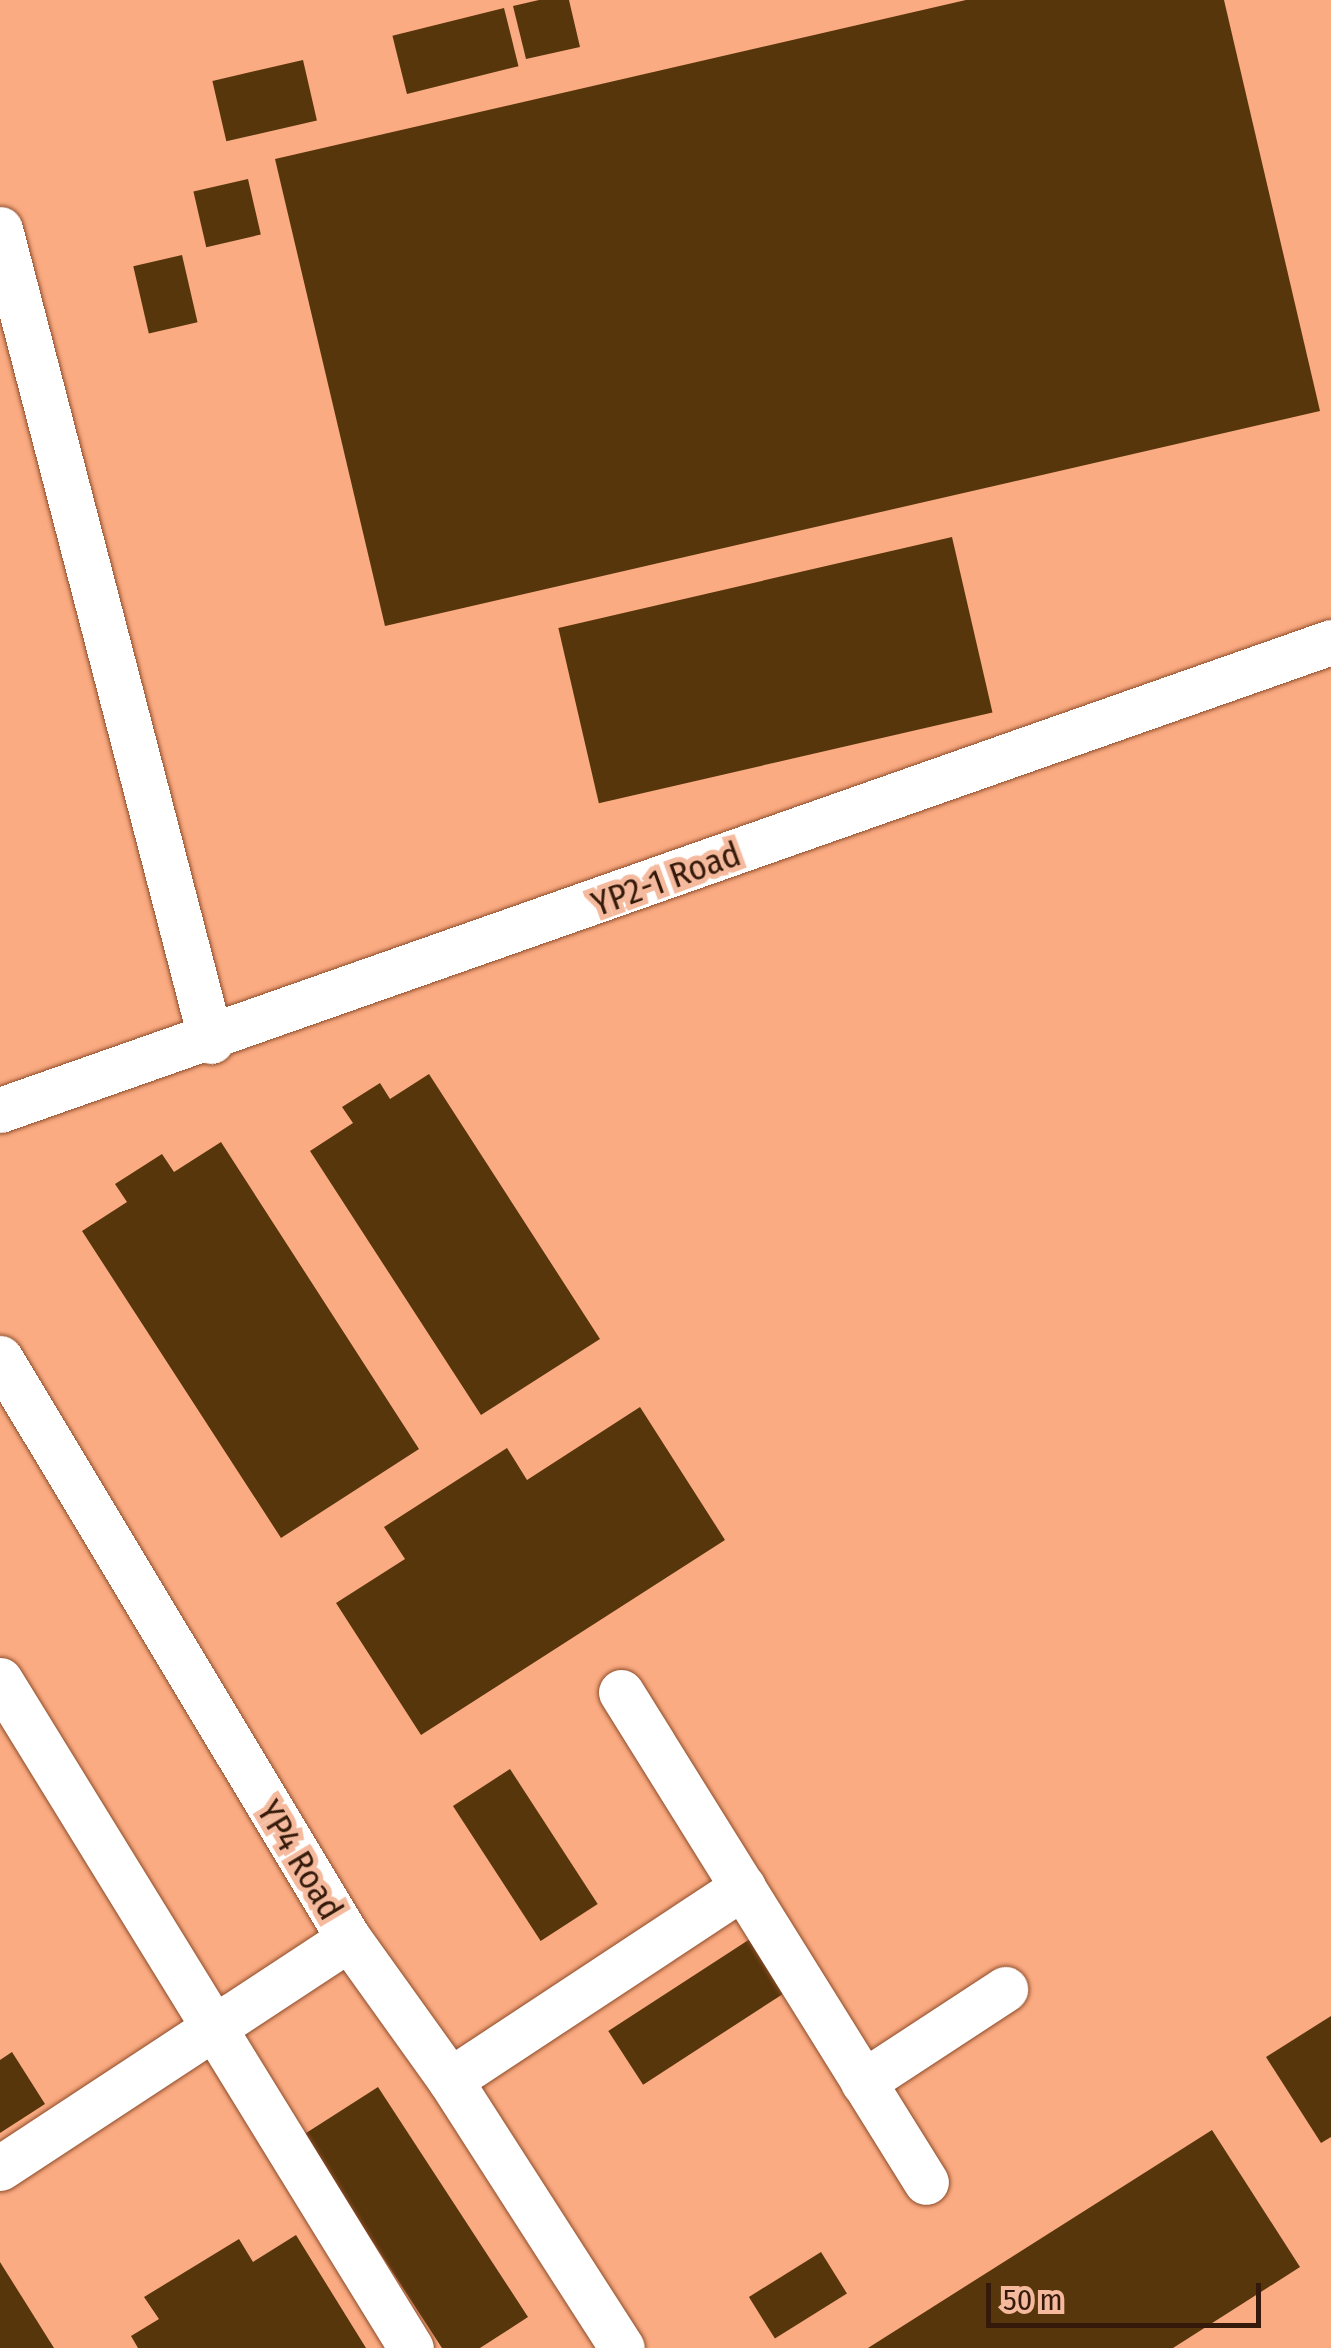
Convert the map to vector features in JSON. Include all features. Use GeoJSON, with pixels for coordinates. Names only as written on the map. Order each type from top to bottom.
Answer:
{"type":"FeatureCollection","features":[{"type":"Feature","properties":{"kind":"street"},"geometry":{"type":"LineString","coordinates":[[0,229],[211,1041]]}},
{"type":"Feature","properties":{"kind":"street","name":"YP2-1 Road"},"geometry":{"type":"LineString","coordinates":[[0,1110],[211,1041],[1331,642]]}},
{"type":"Feature","properties":{"kind":"street","name":"YP4 Road"},"geometry":{"type":"LineString","coordinates":[[0,1358],[348,1939],[450,2080],[622,2348]]}},
{"type":"Feature","properties":{"kind":"street"},"geometry":{"type":"LineString","coordinates":[[0,1680],[411,2348]]}},
{"type":"Feature","properties":{"kind":"street"},"geometry":{"type":"LineString","coordinates":[[621,1692],[926,2182]]}},
{"type":"Feature","properties":{"kind":"street"},"geometry":{"type":"LineString","coordinates":[[450,2080],[743,1887]]}},
{"type":"Feature","properties":{"kind":"street"},"geometry":{"type":"LineString","coordinates":[[0,2168],[348,1939]]}},
{"type":"Feature","properties":{"kind":"street"},"geometry":{"type":"LineString","coordinates":[[863,2082],[1005,1989]]}},
{"type":"Feature","properties":{"kind":"shaded area"},"geometry":{"type":"Polygon","coordinates":[[[0,0],[1331,0],[1331,2348],[0,2348],[0,0]]]}},
{"type":"Feature","properties":{"kind":"building"},"geometry":{"type":"Polygon","coordinates":[[[539,0],[569,0],[580,47],[526,59],[513,6],[539,0]]]}},
{"type":"Feature","properties":{"kind":"building"},"geometry":{"type":"Polygon","coordinates":[[[966,0],[1224,0],[1320,411],[385,626],[275,159],[966,0]]]}},
{"type":"Feature","properties":{"kind":"building"},"geometry":{"type":"Polygon","coordinates":[[[504,8],[519,66],[407,94],[392,36],[504,8]]]}},
{"type":"Feature","properties":{"kind":"building"},"geometry":{"type":"Polygon","coordinates":[[[303,60],[317,120],[226,141],[212,81],[303,60]]]}},
{"type":"Feature","properties":{"kind":"building"},"geometry":{"type":"Polygon","coordinates":[[[248,179],[261,235],[206,247],[193,192],[248,179]]]}},
{"type":"Feature","properties":{"kind":"building"},"geometry":{"type":"Polygon","coordinates":[[[182,255],[198,322],[149,333],[133,266],[182,255]]]}},
{"type":"Feature","properties":{"kind":"building"},"geometry":{"type":"Polygon","coordinates":[[[952,537],[992,712],[599,803],[558,628],[952,537]]]}},
{"type":"Feature","properties":{"kind":"building"},"geometry":{"type":"Polygon","coordinates":[[[429,1074],[600,1339],[481,1415],[310,1151],[353,1123],[342,1107],[380,1083],[390,1099],[429,1074]]]}},
{"type":"Feature","properties":{"kind":"building"},"geometry":{"type":"Polygon","coordinates":[[[221,1142],[419,1449],[281,1538],[82,1231],[127,1202],[115,1184],[162,1154],[174,1172],[221,1142]]]}},
{"type":"Feature","properties":{"kind":"building"},"geometry":{"type":"Polygon","coordinates":[[[640,1407],[725,1540],[421,1735],[336,1603],[405,1559],[384,1527],[507,1448],[527,1480],[640,1407]]]}},
{"type":"Feature","properties":{"kind":"building"},"geometry":{"type":"Polygon","coordinates":[[[510,1769],[598,1904],[541,1941],[453,1806],[510,1769]]]}},
{"type":"Feature","properties":{"kind":"building"},"geometry":{"type":"Polygon","coordinates":[[[750,1939],[785,1993],[643,2085],[608,2031],[750,1939]]]}},
{"type":"Feature","properties":{"kind":"building"},"geometry":{"type":"Polygon","coordinates":[[[1331,2016],[1331,2137],[1321,2143],[1266,2057],[1331,2016]]]}},
{"type":"Feature","properties":{"kind":"building"},"geometry":{"type":"Polygon","coordinates":[[[12,2052],[45,2104],[0,2133],[0,2060],[12,2052]]]}},
{"type":"Feature","properties":{"kind":"building"},"geometry":{"type":"Polygon","coordinates":[[[378,2087],[528,2317],[480,2348],[442,2348],[303,2135],[378,2087]]]}},
{"type":"Feature","properties":{"kind":"building"},"geometry":{"type":"Polygon","coordinates":[[[1212,2130],[1300,2267],[1173,2348],[868,2348],[1212,2130]]]}},
{"type":"Feature","properties":{"kind":"building"},"geometry":{"type":"Polygon","coordinates":[[[296,2235],[366,2348],[138,2348],[131,2336],[159,2319],[144,2297],[239,2239],[253,2262],[296,2235]]]}},
{"type":"Feature","properties":{"kind":"building"},"geometry":{"type":"Polygon","coordinates":[[[821,2252],[847,2294],[775,2339],[749,2297],[821,2252]]]}},
{"type":"Feature","properties":{"kind":"building"},"geometry":{"type":"Polygon","coordinates":[[[0,2262],[54,2348],[0,2348],[0,2262]]]}}]}
